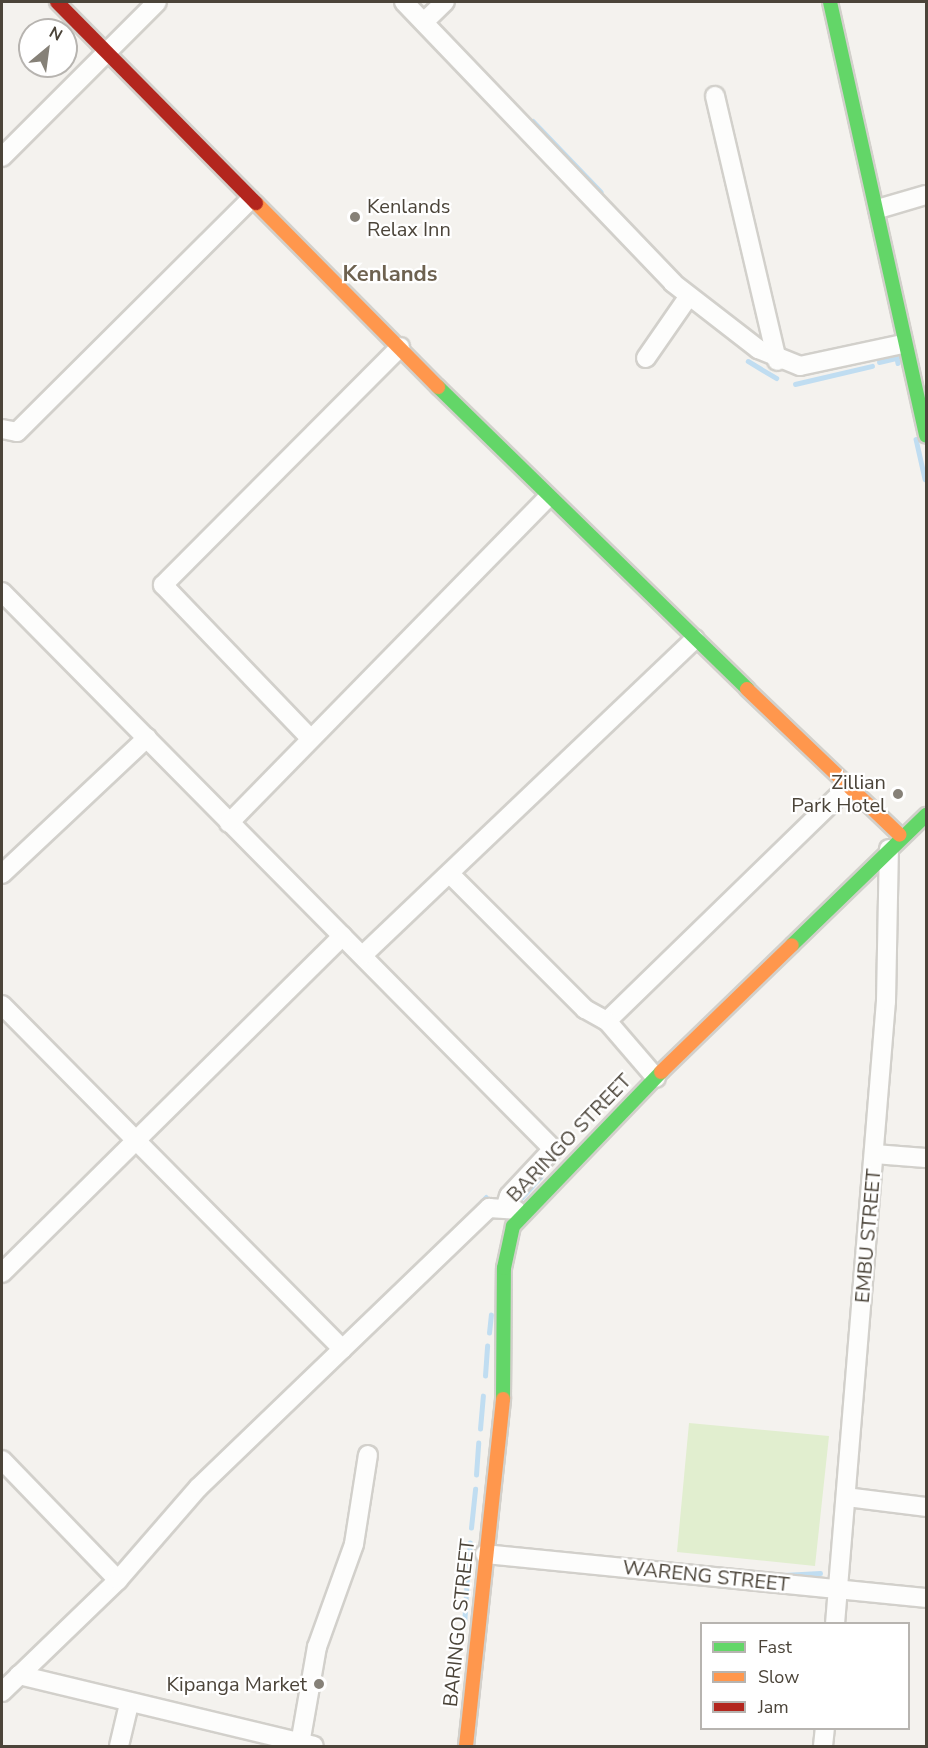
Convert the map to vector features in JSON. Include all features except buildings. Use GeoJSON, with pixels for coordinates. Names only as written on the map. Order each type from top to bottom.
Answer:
{"type":"FeatureCollection","features":[{"type":"Feature","properties":{"kind":"street"},"geometry":{"type":"LineString","coordinates":[[57,2],[250,200],[400,347],[547,498],[848,787],[895,842]]}},
{"type":"Feature","properties":{"kind":"street"},"geometry":{"type":"LineString","coordinates":[[2,157],[108,54],[157,2]]}},
{"type":"Feature","properties":{"kind":"street"},"geometry":{"type":"LineString","coordinates":[[404,2],[689,296],[777,361],[819,363],[903,344]]}},
{"type":"Feature","properties":{"kind":"street"},"geometry":{"type":"LineString","coordinates":[[424,22],[445,2]]}},
{"type":"Feature","properties":{"kind":"street"},"geometry":{"type":"LineString","coordinates":[[830,2],[878,208],[903,344],[927,436]]}},
{"type":"Feature","properties":{"kind":"street"},"geometry":{"type":"LineString","coordinates":[[715,96],[777,361]]}},
{"type":"Feature","properties":{"kind":"street"},"geometry":{"type":"LineString","coordinates":[[878,208],[927,195]]}},
{"type":"Feature","properties":{"kind":"street"},"geometry":{"type":"LineString","coordinates":[[2,429],[17,432],[250,200]]}},
{"type":"Feature","properties":{"kind":"street"},"geometry":{"type":"LineString","coordinates":[[646,358],[689,296]]}},
{"type":"Feature","properties":{"kind":"street"},"geometry":{"type":"LineString","coordinates":[[309,737],[163,585],[400,347]]}},
{"type":"Feature","properties":{"kind":"street"},"geometry":{"type":"LineString","coordinates":[[229,823],[309,737],[547,498]]}},
{"type":"Feature","properties":{"kind":"street"},"geometry":{"type":"LineString","coordinates":[[2,592],[553,1149],[509,1196],[514,1209],[489,1208],[198,1488],[118,1580],[2,1692]]}},
{"type":"Feature","properties":{"kind":"street"},"geometry":{"type":"LineString","coordinates":[[363,955],[452,875],[695,639]]}},
{"type":"Feature","properties":{"kind":"street"},"geometry":{"type":"LineString","coordinates":[[2,874],[147,738]]}},
{"type":"Feature","properties":{"kind":"street"},"geometry":{"type":"LineString","coordinates":[[607,1021],[848,787]]}},
{"type":"Feature","properties":{"kind":"street","name":"BARINGO STREET"},"geometry":{"type":"LineString","coordinates":[[466,1746],[504,1394],[504,1268],[514,1209],[656,1078],[895,842],[927,814]]}},
{"type":"Feature","properties":{"kind":"street","name":"EMBU STREET"},"geometry":{"type":"LineString","coordinates":[[835,1622],[886,1000],[895,842]]}},
{"type":"Feature","properties":{"kind":"street"},"geometry":{"type":"LineString","coordinates":[[452,875],[585,1009],[607,1021],[656,1078]]}},
{"type":"Feature","properties":{"kind":"street"},"geometry":{"type":"LineString","coordinates":[[2,1274],[131,1141],[342,936]]}},
{"type":"Feature","properties":{"kind":"street"},"geometry":{"type":"LineString","coordinates":[[2,1005],[131,1141],[342,1349]]}},
{"type":"Feature","properties":{"kind":"street"},"geometry":{"type":"LineString","coordinates":[[874,1154],[927,1158]]}},
{"type":"Feature","properties":{"kind":"street"},"geometry":{"type":"LineString","coordinates":[[20,1675],[129,1704],[307,1745],[317,1647],[354,1544],[368,1455]]}},
{"type":"Feature","properties":{"kind":"street"},"geometry":{"type":"LineString","coordinates":[[2,1460],[118,1580]]}},
{"type":"Feature","properties":{"kind":"street"},"geometry":{"type":"LineString","coordinates":[[846,1497],[927,1507]]}},
{"type":"Feature","properties":{"kind":"street","name":"WARENG STREET"},"geometry":{"type":"LineString","coordinates":[[485,1554],[927,1598]]}},
{"type":"Feature","properties":{"kind":"street"},"geometry":{"type":"LineString","coordinates":[[119,1746],[129,1704]]}},
{"type":"Feature","properties":{"kind":"street"},"geometry":{"type":"LineString","coordinates":[[823,1746],[825,1730]]}},
{"type":"Feature","properties":{"kind":"green space"},"geometry":{"type":"Polygon","coordinates":[[[689,1423],[829,1436],[815,1566],[677,1552],[689,1423]]]}},
{"type":"Feature","properties":{"kind":"waterway"},"geometry":{"type":"LineString","coordinates":[[533,121],[601,192]]}},
{"type":"Feature","properties":{"kind":"waterway"},"geometry":{"type":"LineString","coordinates":[[879,362],[897,358],[898,363]]}},
{"type":"Feature","properties":{"kind":"waterway"},"geometry":{"type":"LineString","coordinates":[[748,361],[776,378]]}},
{"type":"Feature","properties":{"kind":"waterway"},"geometry":{"type":"LineString","coordinates":[[795,384],[872,366]]}},
{"type":"Feature","properties":{"kind":"waterway"},"geometry":{"type":"LineString","coordinates":[[916,439],[925,479]]}},
{"type":"Feature","properties":{"kind":"waterway"},"geometry":{"type":"LineString","coordinates":[[515,1205],[540,1177]]}},
{"type":"Feature","properties":{"kind":"waterway"},"geometry":{"type":"LineString","coordinates":[[448,1236],[486,1197]]}},
{"type":"Feature","properties":{"kind":"waterway"},"geometry":{"type":"LineString","coordinates":[[489,1333],[491,1315]]}},
{"type":"Feature","properties":{"kind":"waterway"},"geometry":{"type":"LineString","coordinates":[[485,1376],[487,1346]]}},
{"type":"Feature","properties":{"kind":"waterway"},"geometry":{"type":"LineString","coordinates":[[480,1429],[483,1396]]}},
{"type":"Feature","properties":{"kind":"waterway"},"geometry":{"type":"LineString","coordinates":[[476,1475],[478,1443]]}},
{"type":"Feature","properties":{"kind":"waterway"},"geometry":{"type":"LineString","coordinates":[[471,1528],[475,1489]]}},
{"type":"Feature","properties":{"kind":"waterway"},"geometry":{"type":"LineString","coordinates":[[468,1569],[470,1543]]}},
{"type":"Feature","properties":{"kind":"waterway"},"geometry":{"type":"LineString","coordinates":[[783,1575],[820,1573]]}},
{"type":"Feature","properties":{"kind":"waterway"},"geometry":{"type":"LineString","coordinates":[[464,1626],[467,1577]]}},
{"type":"Feature","properties":{"kind":"traffic: fast"},"geometry":{"type":"LineString","coordinates":[[830,2],[926,436]]}},
{"type":"Feature","properties":{"kind":"traffic: fast"},"geometry":{"type":"LineString","coordinates":[[438,387],[747,689]]}},
{"type":"Feature","properties":{"kind":"traffic: fast"},"geometry":{"type":"LineString","coordinates":[[792,945],[926,815]]}},
{"type":"Feature","properties":{"kind":"traffic: fast"},"geometry":{"type":"LineString","coordinates":[[503,1399],[504,1268],[513,1226],[661,1072]]}},
{"type":"Feature","properties":{"kind":"traffic: slow"},"geometry":{"type":"LineString","coordinates":[[256,203],[438,387]]}},
{"type":"Feature","properties":{"kind":"traffic: slow"},"geometry":{"type":"LineString","coordinates":[[747,689],[900,835]]}},
{"type":"Feature","properties":{"kind":"traffic: slow"},"geometry":{"type":"LineString","coordinates":[[661,1072],[792,945]]}},
{"type":"Feature","properties":{"kind":"traffic: slow"},"geometry":{"type":"LineString","coordinates":[[466,1746],[503,1399]]}},
{"type":"Feature","properties":{"kind":"traffic: jam"},"geometry":{"type":"LineString","coordinates":[[57,2],[256,203]]}},
{"type":"Feature","properties":{"kind":"place","name":"Kenlands Relax Inn"},"geometry":{"type":"Point","coordinates":[355,217]}},
{"type":"Feature","properties":{"kind":"place","name":"Zillian Park Hotel"},"geometry":{"type":"Point","coordinates":[898,794]}},
{"type":"Feature","properties":{"kind":"place","name":"Kipanga Market"},"geometry":{"type":"Point","coordinates":[319,1684]}},
{"type":"Feature","properties":{"kind":"district","name":"Kenlands"},"geometry":{"type":"Point","coordinates":[390,275]}}]}
